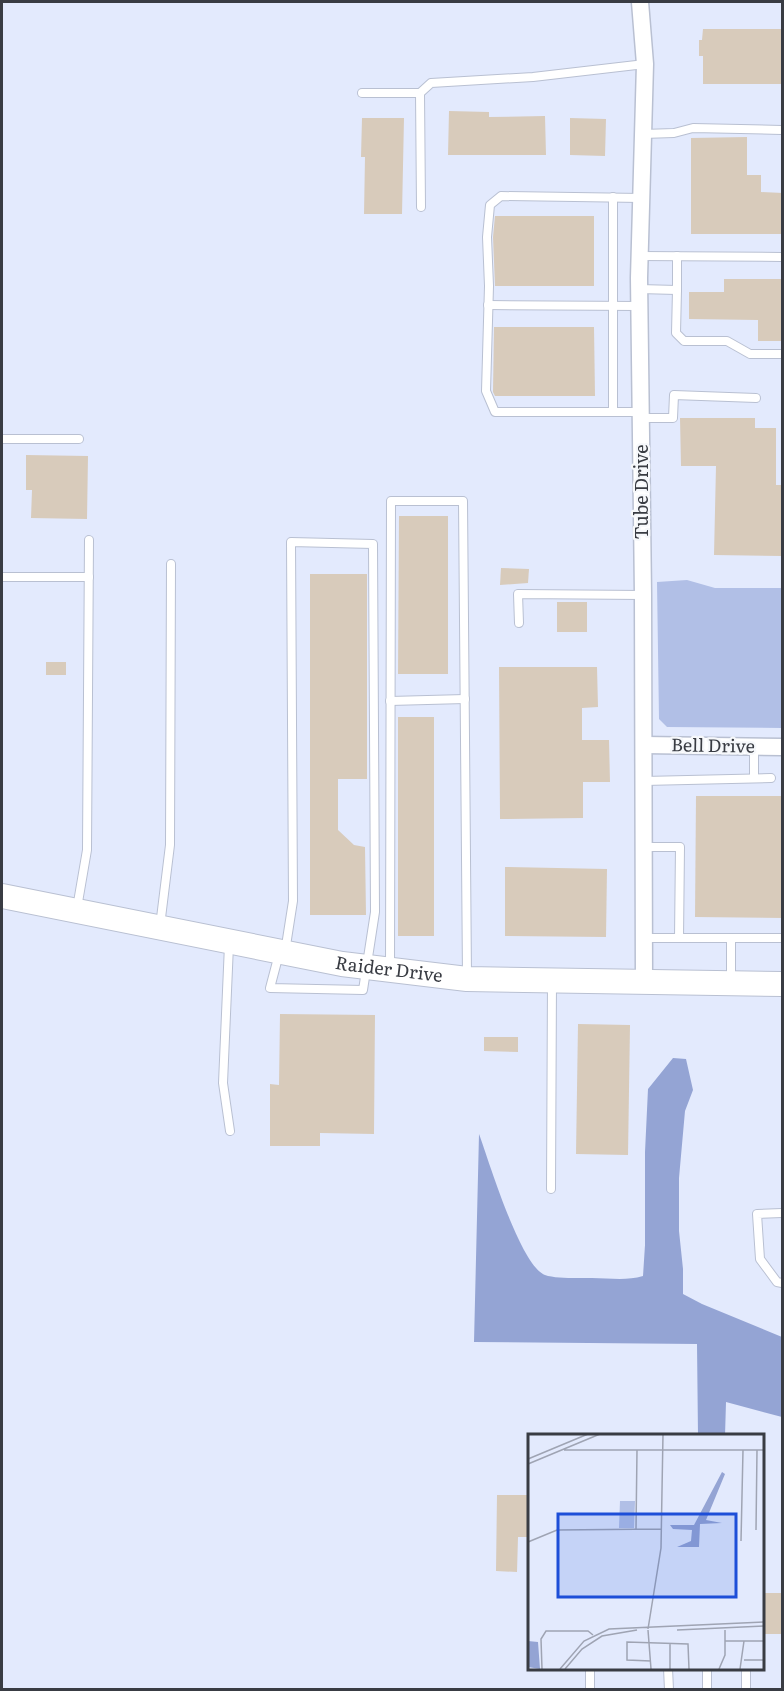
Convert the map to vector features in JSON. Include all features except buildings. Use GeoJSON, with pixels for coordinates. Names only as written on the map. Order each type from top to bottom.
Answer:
{"type":"FeatureCollection","features":[{"type":"Feature","properties":{"kind":"main road","name":"Raider Drive"},"geometry":{"type":"LineString","coordinates":[[2,896],[282,952],[378,969],[467,980],[783,984]]}},
{"type":"Feature","properties":{"kind":"street","name":"Tube Drive"},"geometry":{"type":"LineString","coordinates":[[640,2],[645,64],[639,256],[644,983]]}},
{"type":"Feature","properties":{"kind":"street","name":"Bell Drive"},"geometry":{"type":"LineString","coordinates":[[644,745],[783,747]]}},
{"type":"Feature","properties":{"kind":"lane"},"geometry":{"type":"LineString","coordinates":[[362,93],[420,93],[431,84],[441,82],[533,77],[645,64]]}},
{"type":"Feature","properties":{"kind":"lane"},"geometry":{"type":"LineString","coordinates":[[420,93],[420,207]]}},
{"type":"Feature","properties":{"kind":"lane"},"geometry":{"type":"LineString","coordinates":[[643,134],[675,134],[693,128],[783,130]]}},
{"type":"Feature","properties":{"kind":"lane"},"geometry":{"type":"LineString","coordinates":[[641,198],[501,196],[494,200],[488,209],[486,391],[495,412],[613,412],[673,418],[674,395],[756,398]]}},
{"type":"Feature","properties":{"kind":"lane"},"geometry":{"type":"LineString","coordinates":[[613,197],[613,412]]}},
{"type":"Feature","properties":{"kind":"lane"},"geometry":{"type":"LineString","coordinates":[[639,256],[783,257]]}},
{"type":"Feature","properties":{"kind":"lane"},"geometry":{"type":"LineString","coordinates":[[677,256],[676,333],[684,341],[727,341],[750,354],[783,354]]}},
{"type":"Feature","properties":{"kind":"lane"},"geometry":{"type":"LineString","coordinates":[[488,305],[612,306],[677,290]]}},
{"type":"Feature","properties":{"kind":"lane"},"geometry":{"type":"LineString","coordinates":[[2,439],[79,439]]}},
{"type":"Feature","properties":{"kind":"lane"},"geometry":{"type":"LineString","coordinates":[[378,969],[375,912],[373,544],[291,542],[293,901],[282,952],[270,988],[363,990],[378,969],[390,701],[391,501],[463,501],[467,980]]}},
{"type":"Feature","properties":{"kind":"lane"},"geometry":{"type":"LineString","coordinates":[[76,910],[87,850],[89,540]]}},
{"type":"Feature","properties":{"kind":"lane"},"geometry":{"type":"LineString","coordinates":[[160,927],[170,845],[171,564]]}},
{"type":"Feature","properties":{"kind":"lane"},"geometry":{"type":"LineString","coordinates":[[2,577],[89,577]]}},
{"type":"Feature","properties":{"kind":"lane"},"geometry":{"type":"LineString","coordinates":[[519,623],[518,594],[643,595]]}},
{"type":"Feature","properties":{"kind":"lane"},"geometry":{"type":"LineString","coordinates":[[390,701],[465,699]]}},
{"type":"Feature","properties":{"kind":"lane"},"geometry":{"type":"LineString","coordinates":[[754,746],[754,778]]}},
{"type":"Feature","properties":{"kind":"lane"},"geometry":{"type":"LineString","coordinates":[[644,781],[771,778]]}},
{"type":"Feature","properties":{"kind":"lane"},"geometry":{"type":"LineString","coordinates":[[644,847],[680,847],[680,938]]}},
{"type":"Feature","properties":{"kind":"lane"},"geometry":{"type":"LineString","coordinates":[[644,938],[783,938]]}},
{"type":"Feature","properties":{"kind":"lane"},"geometry":{"type":"LineString","coordinates":[[731,938],[731,983]]}},
{"type":"Feature","properties":{"kind":"lane"},"geometry":{"type":"LineString","coordinates":[[229,941],[223,1083],[230,1131]]}},
{"type":"Feature","properties":{"kind":"lane"},"geometry":{"type":"LineString","coordinates":[[551,1189],[552,981]]}},
{"type":"Feature","properties":{"kind":"lane"},"geometry":{"type":"LineString","coordinates":[[783,1213],[757,1214],[760,1259],[777,1282],[783,1283]]}},
{"type":"Feature","properties":{"kind":"lane"},"geometry":{"type":"LineString","coordinates":[[590,1670],[590,1689]]}},
{"type":"Feature","properties":{"kind":"lane"},"geometry":{"type":"LineString","coordinates":[[668,1670],[669,1689]]}},
{"type":"Feature","properties":{"kind":"lane"},"geometry":{"type":"LineString","coordinates":[[707,1670],[707,1689]]}},
{"type":"Feature","properties":{"kind":"lane"},"geometry":{"type":"LineString","coordinates":[[746,1670],[746,1689]]}},
{"type":"Feature","properties":{"kind":"shaded area"},"geometry":{"type":"Polygon","coordinates":[[[687,580],[715,588],[782,588],[782,728],[667,727],[659,719],[657,582],[687,580]]]}},
{"type":"Feature","properties":{"kind":"shaded area"},"geometry":{"type":"Polygon","coordinates":[[[673,1058],[686,1059],[693,1090],[685,1111],[679,1178],[679,1231],[683,1294],[782,1337],[782,1417],[726,1402],[725,1434],[698,1434],[697,1344],[474,1342],[479,1134],[506,1211],[535,1267],[545,1275],[562,1278],[637,1278],[643,1276],[645,1245],[648,1089],[673,1058]]]}}]}
